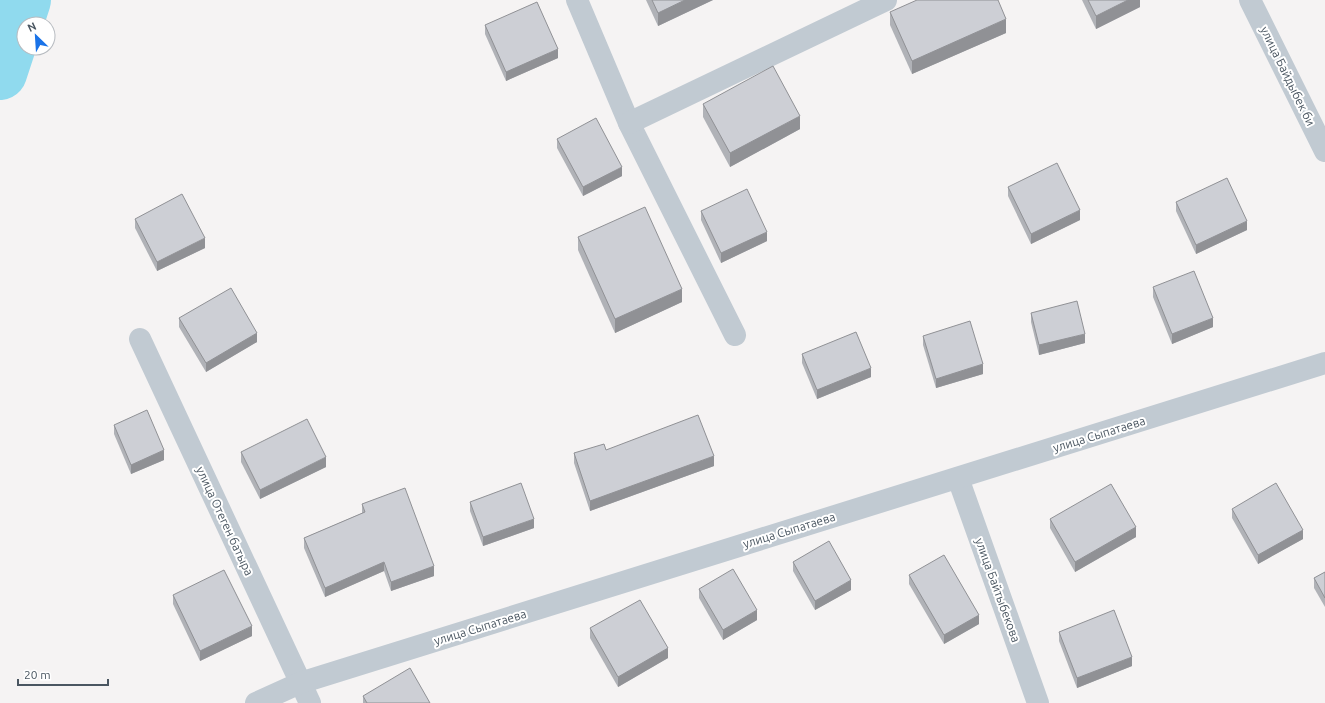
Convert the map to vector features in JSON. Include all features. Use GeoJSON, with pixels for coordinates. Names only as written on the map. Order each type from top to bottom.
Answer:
{"type":"FeatureCollection","features":[{"type":"Feature","properties":{"kind":"street"},"geometry":{"type":"LineString","coordinates":[[577,0],[629,123],[735,335]]}},
{"type":"Feature","properties":{"kind":"street"},"geometry":{"type":"LineString","coordinates":[[629,123],[886,0]]}},
{"type":"Feature","properties":{"kind":"street","name":"улица Байдыбек би"},"geometry":{"type":"LineString","coordinates":[[1250,0],[1325,151]]}},
{"type":"Feature","properties":{"kind":"street","name":"улица Отеген батыра"},"geometry":{"type":"LineString","coordinates":[[140,339],[310,703]]}},
{"type":"Feature","properties":{"kind":"street","name":"улица Сыпатаева"},"geometry":{"type":"LineString","coordinates":[[256,703],[300,683],[1325,363]]}},
{"type":"Feature","properties":{"kind":"street","name":"улица Байтыбекова"},"geometry":{"type":"LineString","coordinates":[[958,478],[1038,703]]}},
{"type":"Feature","properties":{"kind":"building"},"geometry":{"type":"Polygon","coordinates":[[[652,0],[685,0],[658,13],[652,0]]]}},
{"type":"Feature","properties":{"kind":"building"},"geometry":{"type":"Polygon","coordinates":[[[917,0],[998,0],[1006,19],[912,61],[890,12],[917,0]]]}},
{"type":"Feature","properties":{"kind":"building"},"geometry":{"type":"Polygon","coordinates":[[[1088,0],[1128,0],[1096,16],[1088,0]]]}},
{"type":"Feature","properties":{"kind":"building"},"geometry":{"type":"Polygon","coordinates":[[[537,2],[558,49],[506,72],[485,25],[537,2]]]}},
{"type":"Feature","properties":{"kind":"building"},"geometry":{"type":"Polygon","coordinates":[[[773,66],[800,116],[730,153],[703,104],[773,66]]]}},
{"type":"Feature","properties":{"kind":"building"},"geometry":{"type":"Polygon","coordinates":[[[596,118],[622,167],[583,187],[557,139],[596,118]]]}},
{"type":"Feature","properties":{"kind":"building"},"geometry":{"type":"Polygon","coordinates":[[[1057,163],[1080,210],[1031,234],[1008,187],[1057,163]]]}},
{"type":"Feature","properties":{"kind":"building"},"geometry":{"type":"Polygon","coordinates":[[[1227,178],[1247,221],[1196,245],[1176,202],[1227,178]]]}},
{"type":"Feature","properties":{"kind":"building"},"geometry":{"type":"Polygon","coordinates":[[[747,189],[767,232],[721,253],[701,211],[747,189]]]}},
{"type":"Feature","properties":{"kind":"building"},"geometry":{"type":"Polygon","coordinates":[[[182,194],[205,238],[157,262],[135,219],[182,194]]]}},
{"type":"Feature","properties":{"kind":"building"},"geometry":{"type":"Polygon","coordinates":[[[645,207],[682,289],[615,319],[578,237],[645,207]]]}},
{"type":"Feature","properties":{"kind":"building"},"geometry":{"type":"Polygon","coordinates":[[[1194,271],[1213,318],[1172,334],[1153,287],[1194,271]]]}},
{"type":"Feature","properties":{"kind":"building"},"geometry":{"type":"Polygon","coordinates":[[[231,288],[257,333],[206,363],[179,318],[231,288]]]}},
{"type":"Feature","properties":{"kind":"building"},"geometry":{"type":"Polygon","coordinates":[[[1077,301],[1085,334],[1039,345],[1031,313],[1077,301]]]}},
{"type":"Feature","properties":{"kind":"building"},"geometry":{"type":"Polygon","coordinates":[[[970,321],[983,364],[936,379],[923,336],[970,321]]]}},
{"type":"Feature","properties":{"kind":"building"},"geometry":{"type":"Polygon","coordinates":[[[856,332],[871,368],[817,390],[802,354],[856,332]]]}},
{"type":"Feature","properties":{"kind":"building"},"geometry":{"type":"Polygon","coordinates":[[[147,410],[164,450],[131,465],[114,425],[147,410]]]}},
{"type":"Feature","properties":{"kind":"building"},"geometry":{"type":"Polygon","coordinates":[[[698,415],[714,456],[590,501],[574,453],[604,444],[606,450],[698,415]]]}},
{"type":"Feature","properties":{"kind":"building"},"geometry":{"type":"Polygon","coordinates":[[[307,419],[326,457],[260,490],[241,452],[307,419]]]}},
{"type":"Feature","properties":{"kind":"building"},"geometry":{"type":"Polygon","coordinates":[[[521,483],[534,519],[483,537],[470,502],[521,483]]]}},
{"type":"Feature","properties":{"kind":"building"},"geometry":{"type":"Polygon","coordinates":[[[1276,483],[1303,530],[1258,555],[1232,509],[1276,483]]]}},
{"type":"Feature","properties":{"kind":"building"},"geometry":{"type":"Polygon","coordinates":[[[1111,484],[1136,527],[1075,562],[1050,519],[1111,484]]]}},
{"type":"Feature","properties":{"kind":"building"},"geometry":{"type":"Polygon","coordinates":[[[405,488],[434,566],[391,582],[384,562],[325,588],[304,538],[365,512],[362,504],[405,488]]]}},
{"type":"Feature","properties":{"kind":"building"},"geometry":{"type":"Polygon","coordinates":[[[829,541],[851,580],[815,601],[793,562],[829,541]]]}},
{"type":"Feature","properties":{"kind":"building"},"geometry":{"type":"Polygon","coordinates":[[[944,555],[979,615],[944,635],[909,575],[944,555]]]}},
{"type":"Feature","properties":{"kind":"building"},"geometry":{"type":"Polygon","coordinates":[[[733,569],[757,610],[723,630],[699,589],[733,569]]]}},
{"type":"Feature","properties":{"kind":"building"},"geometry":{"type":"Polygon","coordinates":[[[224,570],[252,626],[200,651],[173,595],[224,570]]]}},
{"type":"Feature","properties":{"kind":"building"},"geometry":{"type":"Polygon","coordinates":[[[1325,572],[1325,598],[1314,578],[1325,572]]]}},
{"type":"Feature","properties":{"kind":"building"},"geometry":{"type":"Polygon","coordinates":[[[640,600],[668,648],[618,677],[590,628],[640,600]]]}},
{"type":"Feature","properties":{"kind":"building"},"geometry":{"type":"Polygon","coordinates":[[[1114,610],[1132,657],[1077,678],[1059,632],[1114,610]]]}},
{"type":"Feature","properties":{"kind":"building"},"geometry":{"type":"Polygon","coordinates":[[[410,668],[430,703],[367,703],[363,696],[410,668]]]}},
{"type":"Feature","properties":{"kind":"waterway"},"geometry":{"type":"LineString","coordinates":[[0,73],[24,0]]}}]}
